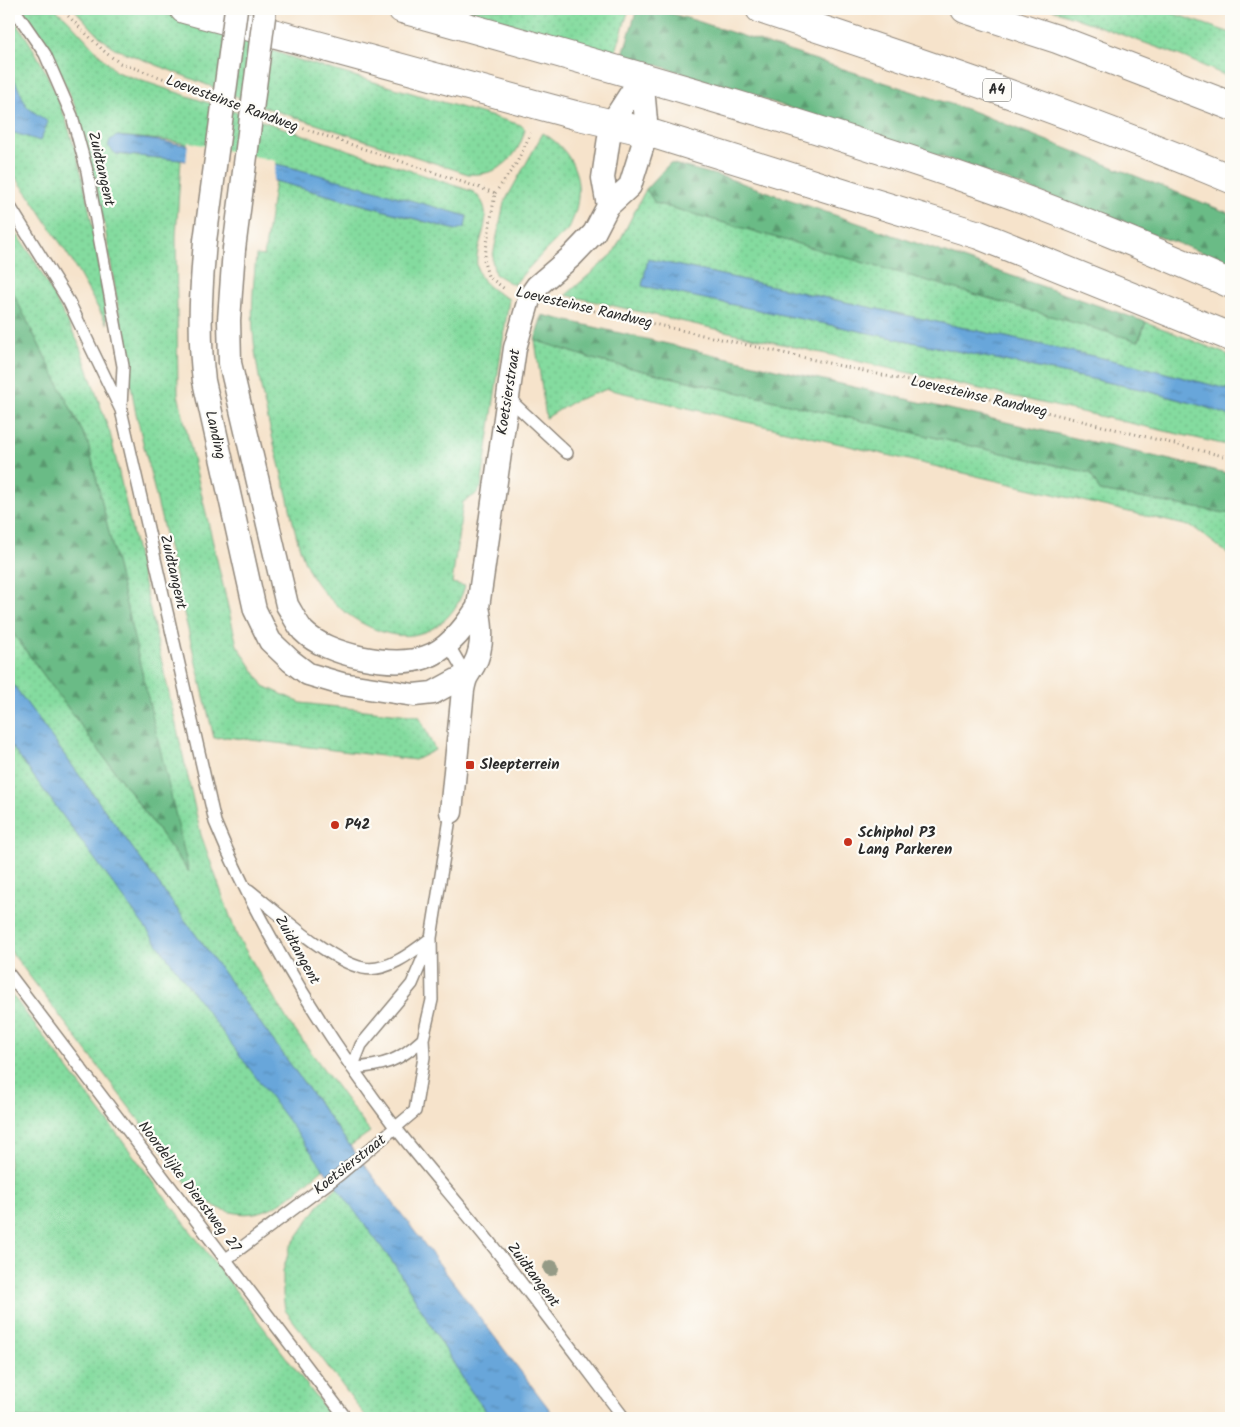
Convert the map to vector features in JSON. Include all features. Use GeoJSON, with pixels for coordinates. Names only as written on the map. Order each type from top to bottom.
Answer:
{"type":"FeatureCollection","features":[{"type":"Feature","properties":{"kind":"main road"},"geometry":{"type":"LineString","coordinates":[[184,9],[611,124],[647,132],[978,236],[1231,337]]}},
{"type":"Feature","properties":{"kind":"main road"},"geometry":{"type":"LineString","coordinates":[[402,9],[642,76],[810,127],[972,180],[1149,249],[1231,284]]}},
{"type":"Feature","properties":{"kind":"main road","name":"A4"},"geometry":{"type":"LineString","coordinates":[[760,9],[917,61],[1170,153],[1231,179]]}},
{"type":"Feature","properties":{"kind":"main road"},"geometry":{"type":"LineString","coordinates":[[965,9],[1057,39],[1231,106]]}},
{"type":"Feature","properties":{"kind":"street","name":"Landing"},"geometry":{"type":"LineString","coordinates":[[236,9],[205,242],[200,299],[200,349],[204,381],[255,610],[270,641],[308,674],[342,684],[414,694],[433,693],[466,675]]}},
{"type":"Feature","properties":{"kind":"street","name":"Landing"},"geometry":{"type":"LineString","coordinates":[[266,9],[234,249],[229,320],[230,363],[287,605],[303,631],[324,646],[355,657],[400,660],[426,658],[448,644]]}},
{"type":"Feature","properties":{"kind":"street"},"geometry":{"type":"LineString","coordinates":[[608,206],[603,178],[611,124],[642,76]]}},
{"type":"Feature","properties":{"kind":"street","name":"Koetsierstraat"},"geometry":{"type":"LineString","coordinates":[[451,812],[466,675],[474,665],[482,629],[478,608],[515,348],[530,296],[537,286],[572,256],[594,233],[608,206],[630,186],[647,132],[642,76]]}},
{"type":"Feature","properties":{"kind":"street","name":"Koetsierstraat"},"geometry":{"type":"LineString","coordinates":[[448,644],[469,622],[478,608]]}},
{"type":"Feature","properties":{"kind":"lane","name":"Zuidtangent"},"geometry":{"type":"LineString","coordinates":[[14,9],[45,54],[72,116],[82,152],[102,247],[123,366],[120,410]]}},
{"type":"Feature","properties":{"kind":"lane","name":"Zuidtangent"},"geometry":{"type":"LineString","coordinates":[[9,205],[69,302],[120,410],[215,822],[234,868],[297,983],[352,1068],[396,1128],[501,1257],[624,1418]]}},
{"type":"Feature","properties":{"kind":"lane"},"geometry":{"type":"LineString","coordinates":[[508,398],[566,453]]}},
{"type":"Feature","properties":{"kind":"lane"},"geometry":{"type":"LineString","coordinates":[[448,644],[466,675]]}},
{"type":"Feature","properties":{"kind":"lane","name":"Koetsierstraat"},"geometry":{"type":"LineString","coordinates":[[225,1260],[332,1180],[396,1128],[415,1110],[424,1057],[423,1039],[432,1000],[431,938],[451,812]]}},
{"type":"Feature","properties":{"kind":"lane"},"geometry":{"type":"LineString","coordinates":[[245,887],[313,941],[339,958],[364,968],[389,965],[410,954],[431,938]]}},
{"type":"Feature","properties":{"kind":"lane","name":"Koetsierstraat"},"geometry":{"type":"LineString","coordinates":[[352,1068],[361,1045],[412,984],[431,938]]}},
{"type":"Feature","properties":{"kind":"lane","name":"Noordelijke Dienstweg 27"},"geometry":{"type":"LineString","coordinates":[[9,974],[346,1418]]}},
{"type":"Feature","properties":{"kind":"lane"},"geometry":{"type":"LineString","coordinates":[[352,1068],[376,1066],[397,1059],[423,1039]]}},
{"type":"Feature","properties":{"kind":"path","name":"Loevesteinse Randweg"},"geometry":{"type":"LineString","coordinates":[[61,9],[106,53],[120,63],[204,93]]}},
{"type":"Feature","properties":{"kind":"path","name":"Loevesteinse Randweg"},"geometry":{"type":"LineString","coordinates":[[268,117],[495,193],[485,256],[488,276],[504,289],[1034,409],[1231,458]]}},
{"type":"Feature","properties":{"kind":"path"},"geometry":{"type":"LineString","coordinates":[[495,193],[516,164],[531,133]]}},
{"type":"Feature","properties":{"kind":"green space"},"geometry":{"type":"Polygon","coordinates":[[[23,9],[55,9],[66,18],[116,72],[474,192],[484,205],[486,218],[477,260],[479,273],[489,286],[509,299],[481,488],[475,495],[463,502],[452,583],[465,586],[452,612],[439,624],[423,633],[398,635],[367,626],[339,607],[316,583],[301,551],[266,409],[255,351],[252,321],[256,255],[264,256],[275,181],[456,230],[294,168],[173,141],[117,136],[116,154],[181,160],[176,236],[178,394],[237,645],[264,686],[301,703],[419,716],[435,750],[415,760],[227,737],[214,738],[135,409],[104,222],[77,111],[51,53],[23,9]]]}},
{"type":"Feature","properties":{"kind":"green space"},"geometry":{"type":"Polygon","coordinates":[[[74,9],[152,9],[299,60],[521,125],[525,129],[518,148],[506,163],[489,172],[468,174],[258,105],[116,49],[101,38],[74,9]]]}},
{"type":"Feature","properties":{"kind":"green space"},"geometry":{"type":"Polygon","coordinates":[[[461,9],[629,9],[615,54],[461,9]]]}},
{"type":"Feature","properties":{"kind":"green space"},"geometry":{"type":"Polygon","coordinates":[[[637,9],[655,9],[697,21],[975,112],[1231,214],[1231,263],[957,162],[623,54],[637,9]]]}},
{"type":"Feature","properties":{"kind":"green space"},"geometry":{"type":"Polygon","coordinates":[[[1051,9],[1160,9],[1231,33],[1231,78],[1181,56],[1051,9]]]}},
{"type":"Feature","properties":{"kind":"green space"},"geometry":{"type":"Polygon","coordinates":[[[9,13],[32,47],[51,84],[66,122],[88,201],[107,324],[70,258],[29,195],[9,169],[9,129],[11,132],[27,108],[9,68],[9,13]]]}},
{"type":"Feature","properties":{"kind":"green space"},"geometry":{"type":"Polygon","coordinates":[[[543,133],[564,151],[571,162],[576,173],[578,199],[569,228],[514,285],[495,274],[492,260],[504,203],[543,133]]]}},
{"type":"Feature","properties":{"kind":"green space"},"geometry":{"type":"Polygon","coordinates":[[[670,163],[727,178],[1146,322],[1138,341],[655,203],[646,189],[670,163]]]}},
{"type":"Feature","properties":{"kind":"green space"},"geometry":{"type":"Polygon","coordinates":[[[646,189],[655,203],[1139,341],[1146,322],[1231,356],[1231,390],[1134,365],[648,259],[643,286],[1140,389],[1199,405],[1231,416],[1231,446],[566,295],[613,254],[646,189]]]}},
{"type":"Feature","properties":{"kind":"green space"},"geometry":{"type":"Polygon","coordinates":[[[9,223],[34,259],[78,342],[110,433],[201,835],[237,936],[288,1021],[370,1132],[350,1146],[9,679],[9,628],[188,871],[88,443],[9,285],[9,223]]]}},
{"type":"Feature","properties":{"kind":"green space"},"geometry":{"type":"Polygon","coordinates":[[[9,285],[88,443],[189,872],[9,628],[9,285]]]}},
{"type":"Feature","properties":{"kind":"green space"},"geometry":{"type":"Polygon","coordinates":[[[542,315],[1231,474],[1231,514],[1100,491],[1090,473],[596,360],[535,340],[542,315]]]}},
{"type":"Feature","properties":{"kind":"green space"},"geometry":{"type":"Polygon","coordinates":[[[535,340],[596,360],[1090,473],[1100,491],[1231,514],[1231,556],[1193,527],[607,389],[574,401],[546,418],[535,340]]]}},
{"type":"Feature","properties":{"kind":"green space"},"geometry":{"type":"Polygon","coordinates":[[[9,743],[324,1168],[277,1205],[252,1213],[237,1213],[217,1207],[192,1190],[9,949],[9,743]]]}},
{"type":"Feature","properties":{"kind":"green space"},"geometry":{"type":"Polygon","coordinates":[[[9,991],[332,1418],[9,1418],[9,991]]]}},
{"type":"Feature","properties":{"kind":"green space"},"geometry":{"type":"Polygon","coordinates":[[[338,1186],[396,1267],[468,1387],[491,1418],[367,1418],[285,1310],[283,1271],[290,1247],[321,1202],[338,1186]]]}},
{"type":"Feature","properties":{"kind":"water"},"geometry":{"type":"Polygon","coordinates":[[[9,68],[27,107],[48,122],[40,141],[11,132],[9,129],[9,68]]]}},
{"type":"Feature","properties":{"kind":"water"},"geometry":{"type":"Polygon","coordinates":[[[117,136],[206,149],[293,168],[467,216],[465,227],[456,230],[275,181],[181,160],[116,154],[108,146],[110,140],[117,136]]]}},
{"type":"Feature","properties":{"kind":"water"},"geometry":{"type":"Polygon","coordinates":[[[648,259],[1134,365],[1231,390],[1231,416],[1140,389],[642,286],[648,259]]]}},
{"type":"Feature","properties":{"kind":"water"},"geometry":{"type":"Polygon","coordinates":[[[9,679],[350,1146],[556,1418],[491,1418],[468,1387],[396,1267],[9,743],[9,679]]]}},
{"type":"Feature","properties":{"kind":"pier"},"geometry":{"type":"Polygon","coordinates":[[[188,142],[276,161],[273,183],[186,164],[188,142]]]}},
{"type":"Feature","properties":{"kind":"place","name":"Sleepterrein"},"geometry":{"type":"Point","coordinates":[470,765]}},
{"type":"Feature","properties":{"kind":"place","name":"P42"},"geometry":{"type":"Point","coordinates":[335,825]}},
{"type":"Feature","properties":{"kind":"place","name":"Schiphol P3 Lang Parkeren"},"geometry":{"type":"Point","coordinates":[848,842]}}]}
